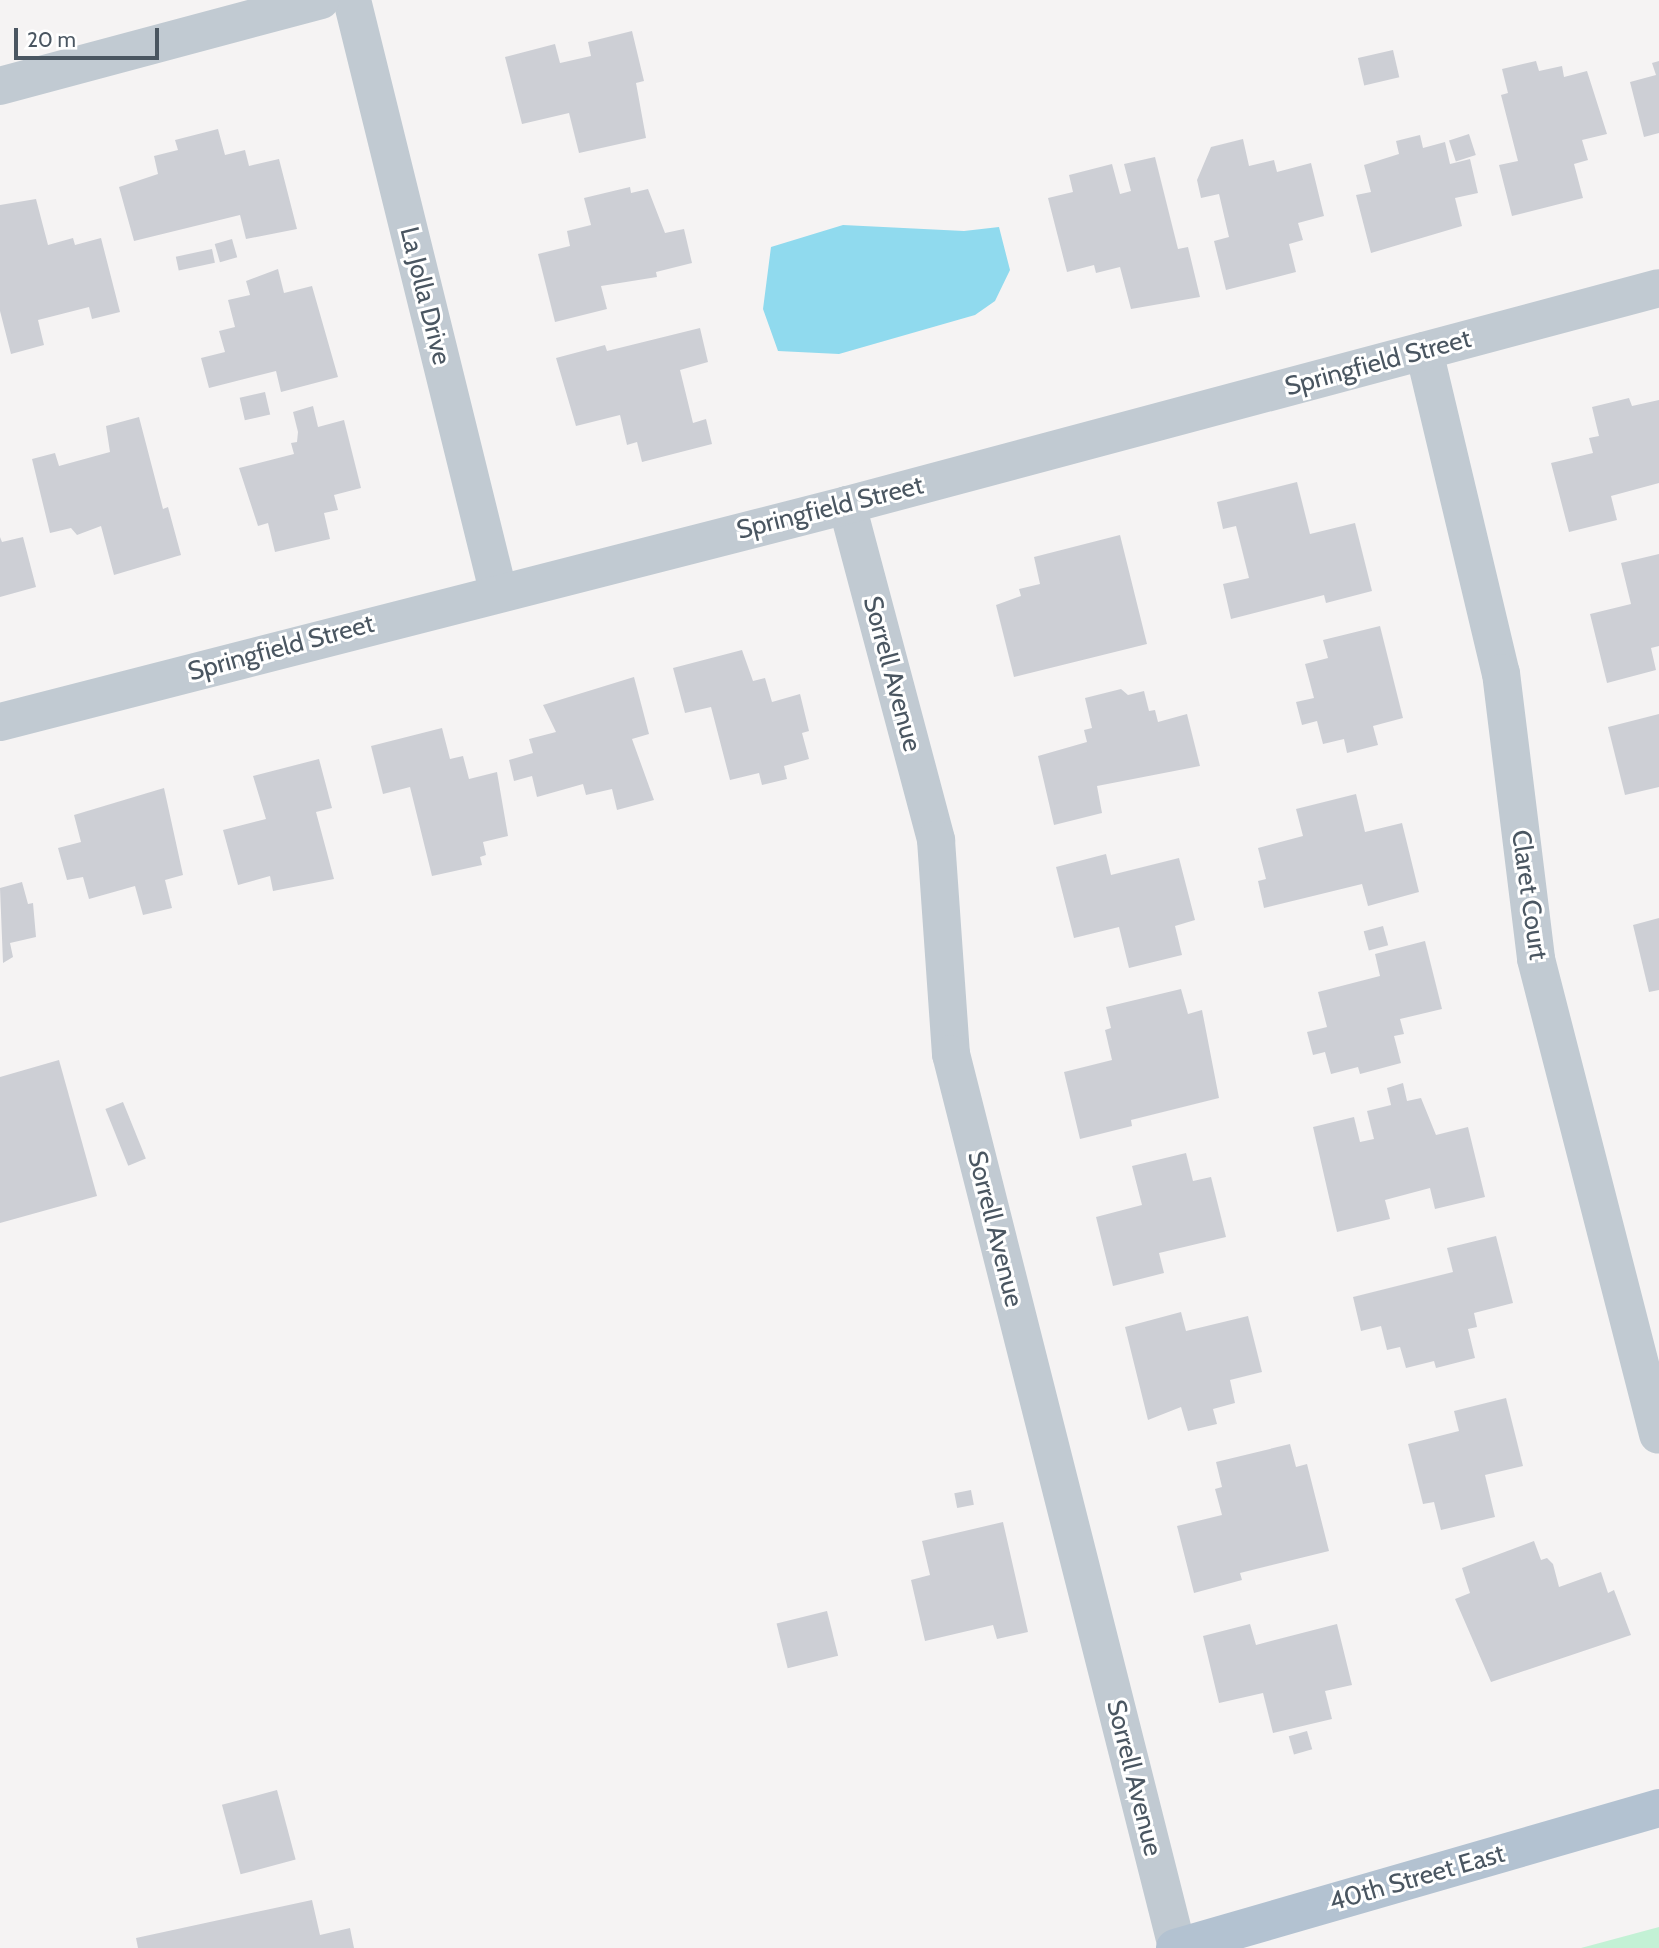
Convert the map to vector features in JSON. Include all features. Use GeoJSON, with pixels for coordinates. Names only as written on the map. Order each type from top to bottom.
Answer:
{"type":"FeatureCollection","features":[{"type":"Feature","properties":{"kind":"main road","name":"40th Street East"},"geometry":{"type":"LineString","coordinates":[[1176,1948],[1659,1808]]}},
{"type":"Feature","properties":{"kind":"street"},"geometry":{"type":"LineString","coordinates":[[0,86],[321,0]]}},
{"type":"Feature","properties":{"kind":"street","name":"La Jolla Drive"},"geometry":{"type":"LineString","coordinates":[[352,0],[498,591]]}},
{"type":"Feature","properties":{"kind":"street","name":"Springfield Street"},"geometry":{"type":"LineString","coordinates":[[0,722],[498,591],[847,505],[1659,288]]}},
{"type":"Feature","properties":{"kind":"street","name":"Claret Court"},"geometry":{"type":"LineString","coordinates":[[1424,351],[1501,673],[1536,959],[1658,1435]]}},
{"type":"Feature","properties":{"kind":"street","name":"Sorrell Avenue"},"geometry":{"type":"LineString","coordinates":[[847,505],[936,840],[951,1054],[1176,1948]]}},
{"type":"Feature","properties":{"kind":"green space"},"geometry":{"type":"Polygon","coordinates":[[[1659,1927],[1659,1948],[1581,1948],[1659,1927]]]}},
{"type":"Feature","properties":{"kind":"water"},"geometry":{"type":"Polygon","coordinates":[[[843,225],[964,231],[999,227],[1010,270],[995,301],[975,315],[839,354],[778,351],[763,309],[771,247],[843,225]]]}},
{"type":"Feature","properties":{"kind":"building"},"geometry":{"type":"Polygon","coordinates":[[[632,31],[644,81],[636,83],[646,138],[579,153],[569,113],[522,124],[505,57],[555,44],[560,63],[591,56],[588,42],[632,31]]]}},
{"type":"Feature","properties":{"kind":"building"},"geometry":{"type":"Polygon","coordinates":[[[1393,50],[1399,77],[1364,85],[1358,58],[1393,50]]]}},
{"type":"Feature","properties":{"kind":"building"},"geometry":{"type":"Polygon","coordinates":[[[1536,61],[1539,71],[1562,66],[1564,77],[1587,71],[1607,134],[1582,140],[1588,160],[1574,164],[1583,198],[1512,216],[1499,165],[1518,161],[1501,95],[1508,93],[1502,69],[1536,61]]]}},
{"type":"Feature","properties":{"kind":"building"},"geometry":{"type":"Polygon","coordinates":[[[1659,61],[1659,133],[1644,137],[1630,82],[1656,75],[1652,63],[1659,61]]]}},
{"type":"Feature","properties":{"kind":"building"},"geometry":{"type":"Polygon","coordinates":[[[218,129],[225,155],[245,150],[249,166],[279,159],[297,229],[246,239],[240,215],[134,241],[119,187],[158,174],[154,156],[178,150],[175,140],[218,129]]]}},
{"type":"Feature","properties":{"kind":"building"},"geometry":{"type":"Polygon","coordinates":[[[1469,134],[1476,155],[1456,161],[1449,140],[1469,134]]]}},
{"type":"Feature","properties":{"kind":"building"},"geometry":{"type":"Polygon","coordinates":[[[1420,135],[1423,148],[1445,142],[1450,164],[1470,159],[1478,193],[1455,198],[1462,226],[1371,253],[1356,195],[1371,192],[1364,165],[1399,154],[1396,141],[1420,135]]]}},
{"type":"Feature","properties":{"kind":"building"},"geometry":{"type":"Polygon","coordinates":[[[1243,139],[1249,166],[1274,160],[1277,172],[1311,163],[1324,216],[1298,223],[1303,240],[1289,244],[1296,272],[1226,290],[1214,241],[1229,237],[1219,194],[1201,198],[1197,180],[1211,147],[1243,139]]]}},
{"type":"Feature","properties":{"kind":"building"},"geometry":{"type":"Polygon","coordinates":[[[1155,157],[1178,249],[1188,247],[1200,297],[1131,309],[1120,267],[1096,273],[1094,265],[1067,272],[1048,198],[1073,192],[1069,175],[1112,164],[1120,194],[1131,191],[1124,164],[1155,157]]]}},
{"type":"Feature","properties":{"kind":"building"},"geometry":{"type":"Polygon","coordinates":[[[630,187],[631,193],[648,189],[665,233],[684,229],[692,263],[656,272],[657,277],[601,286],[607,309],[555,322],[538,254],[570,246],[567,231],[591,225],[584,198],[630,187]]]}},
{"type":"Feature","properties":{"kind":"building"},"geometry":{"type":"Polygon","coordinates":[[[36,199],[48,245],[73,238],[75,245],[101,238],[120,312],[92,319],[89,307],[38,320],[44,345],[11,354],[0,311],[0,205],[36,199]]]}},
{"type":"Feature","properties":{"kind":"building"},"geometry":{"type":"Polygon","coordinates":[[[232,239],[237,257],[220,262],[215,244],[232,239]]]}},
{"type":"Feature","properties":{"kind":"building"},"geometry":{"type":"Polygon","coordinates":[[[212,249],[215,263],[179,270],[176,257],[212,249]]]}},
{"type":"Feature","properties":{"kind":"building"},"geometry":{"type":"Polygon","coordinates":[[[278,269],[284,293],[312,286],[338,377],[281,392],[276,371],[209,388],[201,358],[225,352],[219,331],[235,327],[228,300],[250,295],[246,281],[278,269]]]}},
{"type":"Feature","properties":{"kind":"building"},"geometry":{"type":"Polygon","coordinates":[[[700,328],[708,362],[680,370],[693,423],[706,419],[712,444],[642,462],[637,442],[627,445],[620,415],[576,426],[556,358],[605,345],[607,351],[700,328]]]}},
{"type":"Feature","properties":{"kind":"building"},"geometry":{"type":"Polygon","coordinates":[[[265,392],[270,414],[245,420],[240,398],[265,392]]]}},
{"type":"Feature","properties":{"kind":"building"},"geometry":{"type":"Polygon","coordinates":[[[1629,398],[1632,406],[1659,400],[1659,483],[1611,496],[1617,520],[1569,532],[1551,463],[1593,453],[1589,438],[1599,436],[1592,407],[1629,398]]]}},
{"type":"Feature","properties":{"kind":"building"},"geometry":{"type":"Polygon","coordinates":[[[313,406],[318,427],[344,420],[361,488],[334,495],[338,510],[324,513],[330,539],[275,552],[268,523],[258,526],[239,468],[294,454],[291,443],[297,442],[298,432],[293,412],[313,406]]]}},
{"type":"Feature","properties":{"kind":"building"},"geometry":{"type":"Polygon","coordinates":[[[139,417],[163,509],[168,507],[181,555],[114,575],[101,526],[77,535],[71,528],[50,533],[32,459],[55,453],[59,466],[110,452],[106,426],[139,417]]]}},
{"type":"Feature","properties":{"kind":"building"},"geometry":{"type":"Polygon","coordinates":[[[1297,482],[1310,534],[1355,523],[1372,591],[1326,603],[1324,595],[1231,619],[1223,584],[1249,578],[1236,526],[1223,529],[1217,502],[1297,482]]]}},
{"type":"Feature","properties":{"kind":"building"},"geometry":{"type":"Polygon","coordinates":[[[1120,535],[1147,644],[1014,677],[996,605],[1021,596],[1019,589],[1040,584],[1034,557],[1120,535]]]}},
{"type":"Feature","properties":{"kind":"building"},"geometry":{"type":"Polygon","coordinates":[[[0,537],[2,542],[23,537],[36,587],[0,597],[0,537]]]}},
{"type":"Feature","properties":{"kind":"building"},"geometry":{"type":"Polygon","coordinates":[[[1659,554],[1659,646],[1651,648],[1656,670],[1607,683],[1590,614],[1631,604],[1621,563],[1659,554]]]}},
{"type":"Feature","properties":{"kind":"building"},"geometry":{"type":"Polygon","coordinates":[[[1380,626],[1403,718],[1373,726],[1378,745],[1347,753],[1344,739],[1323,744],[1317,721],[1302,725],[1296,702],[1314,698],[1305,664],[1328,658],[1323,640],[1380,626]]]}},
{"type":"Feature","properties":{"kind":"building"},"geometry":{"type":"Polygon","coordinates":[[[742,650],[753,681],[765,678],[772,702],[800,694],[809,731],[802,733],[809,759],[784,766],[787,779],[762,785],[759,773],[730,780],[711,707],[685,713],[673,668],[742,650]]]}},
{"type":"Feature","properties":{"kind":"building"},"geometry":{"type":"Polygon","coordinates":[[[634,677],[649,734],[632,739],[654,800],[617,810],[612,789],[586,795],[583,784],[537,797],[532,776],[514,781],[509,760],[533,753],[529,739],[556,732],[543,705],[634,677]]]}},
{"type":"Feature","properties":{"kind":"building"},"geometry":{"type":"Polygon","coordinates":[[[1121,689],[1128,695],[1144,691],[1149,711],[1155,710],[1158,722],[1187,714],[1200,766],[1097,786],[1102,813],[1054,825],[1038,756],[1087,742],[1084,730],[1092,728],[1085,698],[1121,689]]]}},
{"type":"Feature","properties":{"kind":"building"},"geometry":{"type":"Polygon","coordinates":[[[1659,714],[1659,787],[1625,795],[1608,727],[1659,714]]]}},
{"type":"Feature","properties":{"kind":"building"},"geometry":{"type":"Polygon","coordinates":[[[442,728],[450,759],[463,756],[469,779],[497,772],[508,836],[483,842],[486,855],[480,857],[482,865],[432,876],[410,787],[383,794],[371,746],[442,728]]]}},
{"type":"Feature","properties":{"kind":"building"},"geometry":{"type":"Polygon","coordinates":[[[319,759],[332,808],[316,812],[334,879],[273,891],[270,876],[238,885],[223,830],[266,819],[253,776],[319,759]]]}},
{"type":"Feature","properties":{"kind":"building"},"geometry":{"type":"Polygon","coordinates":[[[164,788],[183,875],[165,880],[172,908],[143,915],[135,886],[89,899],[83,877],[67,880],[58,848],[81,842],[74,815],[164,788]]]}},
{"type":"Feature","properties":{"kind":"building"},"geometry":{"type":"Polygon","coordinates":[[[1356,794],[1365,832],[1402,823],[1419,892],[1368,906],[1362,884],[1264,908],[1258,881],[1266,879],[1258,848],[1303,836],[1296,809],[1356,794]]]}},
{"type":"Feature","properties":{"kind":"building"},"geometry":{"type":"Polygon","coordinates":[[[1106,854],[1111,875],[1179,858],[1195,920],[1175,926],[1182,955],[1129,968],[1119,927],[1074,938],[1056,867],[1106,854]]]}},
{"type":"Feature","properties":{"kind":"building"},"geometry":{"type":"Polygon","coordinates":[[[22,882],[28,904],[33,903],[36,937],[10,943],[13,957],[3,963],[0,888],[22,882]]]}},
{"type":"Feature","properties":{"kind":"building"},"geometry":{"type":"Polygon","coordinates":[[[1659,918],[1659,990],[1649,992],[1633,925],[1659,918]]]}},
{"type":"Feature","properties":{"kind":"building"},"geometry":{"type":"Polygon","coordinates":[[[1383,926],[1388,945],[1369,950],[1364,931],[1383,926]]]}},
{"type":"Feature","properties":{"kind":"building"},"geometry":{"type":"Polygon","coordinates":[[[1425,941],[1442,1009],[1400,1019],[1404,1034],[1394,1036],[1401,1063],[1360,1074],[1358,1067],[1331,1074],[1325,1052],[1313,1055],[1307,1032],[1327,1027],[1318,992],[1380,976],[1375,954],[1425,941]]]}},
{"type":"Feature","properties":{"kind":"building"},"geometry":{"type":"Polygon","coordinates":[[[1181,989],[1188,1014],[1202,1010],[1219,1098],[1131,1120],[1132,1126],[1080,1139],[1064,1072],[1112,1060],[1105,1030],[1111,1028],[1106,1007],[1181,989]]]}},
{"type":"Feature","properties":{"kind":"building"},"geometry":{"type":"Polygon","coordinates":[[[59,1060],[97,1196],[0,1223],[0,1077],[59,1060]]]}},
{"type":"Feature","properties":{"kind":"building"},"geometry":{"type":"Polygon","coordinates":[[[1403,1083],[1407,1101],[1421,1098],[1436,1135],[1468,1127],[1485,1197],[1435,1209],[1430,1188],[1385,1200],[1390,1219],[1337,1232],[1313,1127],[1354,1117],[1360,1142],[1374,1139],[1367,1111],[1391,1105],[1387,1088],[1403,1083]]]}},
{"type":"Feature","properties":{"kind":"building"},"geometry":{"type":"Polygon","coordinates":[[[123,1102],[146,1159],[128,1166],[105,1109],[123,1102]]]}},
{"type":"Feature","properties":{"kind":"building"},"geometry":{"type":"Polygon","coordinates":[[[1186,1153],[1193,1181],[1211,1177],[1226,1237],[1159,1253],[1164,1273],[1113,1286],[1096,1217],[1142,1205],[1132,1166],[1186,1153]]]}},
{"type":"Feature","properties":{"kind":"building"},"geometry":{"type":"Polygon","coordinates":[[[1496,1236],[1513,1303],[1474,1313],[1477,1327],[1468,1329],[1475,1358],[1436,1368],[1434,1361],[1406,1368],[1400,1347],[1387,1350],[1381,1326],[1361,1331],[1353,1297],[1453,1272],[1447,1248],[1496,1236]]]}},
{"type":"Feature","properties":{"kind":"building"},"geometry":{"type":"Polygon","coordinates":[[[1181,1312],[1186,1331],[1248,1316],[1262,1372],[1230,1380],[1235,1403],[1213,1409],[1217,1424],[1188,1431],[1181,1407],[1148,1420],[1125,1327],[1181,1312]]]}},
{"type":"Feature","properties":{"kind":"building"},"geometry":{"type":"Polygon","coordinates":[[[1506,1398],[1523,1466],[1485,1475],[1495,1517],[1441,1530],[1434,1502],[1423,1504],[1408,1444],[1459,1431],[1454,1411],[1506,1398]]]}},
{"type":"Feature","properties":{"kind":"building"},"geometry":{"type":"Polygon","coordinates":[[[1290,1444],[1296,1467],[1307,1464],[1329,1551],[1240,1573],[1242,1580],[1194,1593],[1177,1526],[1222,1515],[1215,1489],[1222,1487],[1216,1462],[1290,1444]]]}},
{"type":"Feature","properties":{"kind":"building"},"geometry":{"type":"Polygon","coordinates":[[[971,1490],[974,1505],[957,1508],[954,1493],[971,1490]]]}},
{"type":"Feature","properties":{"kind":"building"},"geometry":{"type":"Polygon","coordinates":[[[1003,1522],[1028,1632],[997,1639],[993,1625],[925,1641],[911,1580],[930,1575],[922,1541],[1003,1522]]]}},
{"type":"Feature","properties":{"kind":"building"},"geometry":{"type":"Polygon","coordinates":[[[1534,1541],[1541,1560],[1547,1558],[1553,1564],[1559,1587],[1601,1572],[1608,1593],[1614,1590],[1631,1635],[1491,1682],[1455,1599],[1470,1593],[1462,1568],[1534,1541]]]}},
{"type":"Feature","properties":{"kind":"building"},"geometry":{"type":"Polygon","coordinates":[[[827,1611],[838,1656],[788,1668],[777,1624],[827,1611]]]}},
{"type":"Feature","properties":{"kind":"building"},"geometry":{"type":"Polygon","coordinates":[[[1250,1624],[1256,1645],[1337,1624],[1352,1685],[1325,1691],[1332,1719],[1273,1733],[1263,1693],[1219,1703],[1203,1636],[1250,1624]]]}},
{"type":"Feature","properties":{"kind":"building"},"geometry":{"type":"Polygon","coordinates":[[[1307,1731],[1312,1749],[1294,1755],[1289,1736],[1307,1731]]]}},
{"type":"Feature","properties":{"kind":"building"},"geometry":{"type":"Polygon","coordinates":[[[277,1790],[296,1860],[241,1874],[222,1805],[277,1790]]]}},
{"type":"Feature","properties":{"kind":"building"},"geometry":{"type":"Polygon","coordinates":[[[312,1900],[320,1935],[350,1928],[354,1948],[138,1948],[136,1938],[312,1900]]]}}]}
